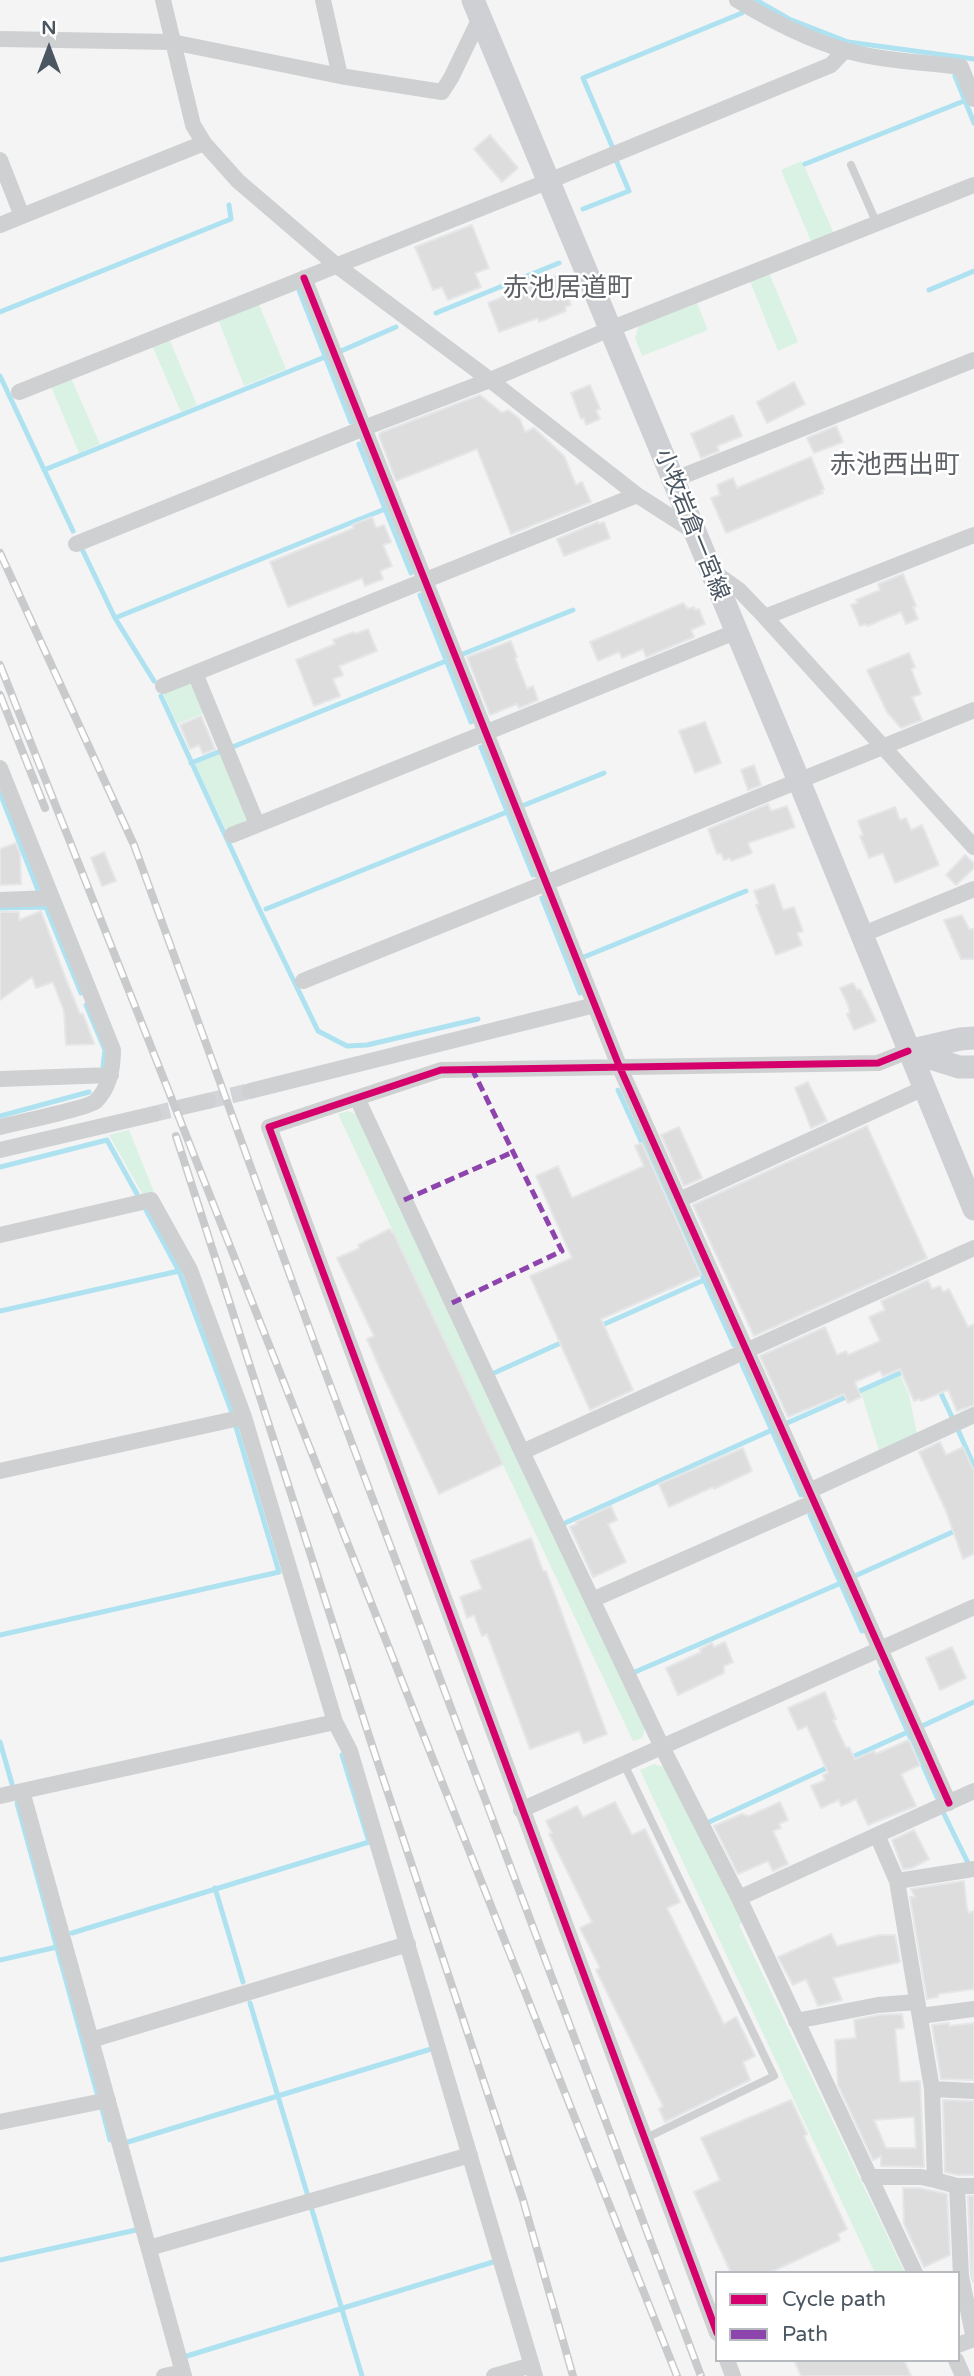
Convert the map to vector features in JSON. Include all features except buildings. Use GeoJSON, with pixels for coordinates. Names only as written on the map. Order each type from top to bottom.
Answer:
{"type":"FeatureCollection","features":[{"type":"Feature","properties":{"kind":"main road","name":"小牧岩倉一宮線"},"geometry":{"type":"LineString","coordinates":[[476,9],[799,781],[974,1209]]}},
{"type":"Feature","properties":{"kind":"main road"},"geometry":{"type":"LineString","coordinates":[[908,1051],[974,1038]]}},
{"type":"Feature","properties":{"kind":"main road"},"geometry":{"type":"LineString","coordinates":[[908,1051],[959,1067],[974,1067]]}},
{"type":"Feature","properties":{"kind":"street"},"geometry":{"type":"LineString","coordinates":[[163,0],[193,125],[204,143],[238,181],[336,265],[490,380],[637,495],[693,531]]}},
{"type":"Feature","properties":{"kind":"street"},"geometry":{"type":"LineString","coordinates":[[323,0],[340,76]]}},
{"type":"Feature","properties":{"kind":"street"},"geometry":{"type":"LineString","coordinates":[[737,0],[800,34],[845,50],[961,66],[974,99]]}},
{"type":"Feature","properties":{"kind":"street"},"geometry":{"type":"LineString","coordinates":[[0,39],[172,41],[340,76],[442,92],[451,78],[476,9]]}},
{"type":"Feature","properties":{"kind":"street"},"geometry":{"type":"LineString","coordinates":[[19,392],[549,181],[831,65],[845,50]]}},
{"type":"Feature","properties":{"kind":"street"},"geometry":{"type":"LineString","coordinates":[[0,225],[204,143]]}},
{"type":"Feature","properties":{"kind":"street"},"geometry":{"type":"LineString","coordinates":[[0,160],[22,216]]}},
{"type":"Feature","properties":{"kind":"street"},"geometry":{"type":"LineString","coordinates":[[76,544],[974,185]]}},
{"type":"Feature","properties":{"kind":"street"},"geometry":{"type":"LineString","coordinates":[[304,278],[620,1068],[949,1803]]}},
{"type":"Feature","properties":{"kind":"street"},"geometry":{"type":"LineString","coordinates":[[673,480],[974,360]]}},
{"type":"Feature","properties":{"kind":"street"},"geometry":{"type":"LineString","coordinates":[[163,686],[637,495]]}},
{"type":"Feature","properties":{"kind":"street"},"geometry":{"type":"LineString","coordinates":[[765,617],[974,534]]}},
{"type":"Feature","properties":{"kind":"street"},"geometry":{"type":"LineString","coordinates":[[709,568],[739,590],[765,617],[974,847]]}},
{"type":"Feature","properties":{"kind":"street"},"geometry":{"type":"LineString","coordinates":[[232,835],[735,632]]}},
{"type":"Feature","properties":{"kind":"street"},"geometry":{"type":"LineString","coordinates":[[195,673],[257,824]]}},
{"type":"Feature","properties":{"kind":"street"},"geometry":{"type":"LineString","coordinates":[[303,981],[974,710]]}},
{"type":"Feature","properties":{"kind":"street"},"geometry":{"type":"LineString","coordinates":[[0,768],[113,1051],[111,1075],[94,1103],[0,1127]]}},
{"type":"Feature","properties":{"kind":"street"},"geometry":{"type":"LineString","coordinates":[[861,934],[974,889]]}},
{"type":"Feature","properties":{"kind":"street"},"geometry":{"type":"LineString","coordinates":[[0,900],[51,898]]}},
{"type":"Feature","properties":{"kind":"street"},"geometry":{"type":"LineString","coordinates":[[250,1091],[595,1005]]}},
{"type":"Feature","properties":{"kind":"street"},"geometry":{"type":"LineString","coordinates":[[715,2328],[269,1128],[441,1070],[878,1063],[908,1051]]}},
{"type":"Feature","properties":{"kind":"street"},"geometry":{"type":"LineString","coordinates":[[0,1079],[111,1075]]}},
{"type":"Feature","properties":{"kind":"street"},"geometry":{"type":"LineString","coordinates":[[679,1200],[924,1088]]}},
{"type":"Feature","properties":{"kind":"street"},"geometry":{"type":"LineString","coordinates":[[357,1098],[592,1600],[662,1747],[739,1898],[914,2271]]}},
{"type":"Feature","properties":{"kind":"street"},"geometry":{"type":"LineString","coordinates":[[182,1107],[208,1101]]}},
{"type":"Feature","properties":{"kind":"street"},"geometry":{"type":"LineString","coordinates":[[0,1150],[154,1114]]}},
{"type":"Feature","properties":{"kind":"street"},"geometry":{"type":"LineString","coordinates":[[0,1235],[151,1200],[190,1270],[244,1417],[335,1722],[350,1751],[533,2370],[494,2376]]}},
{"type":"Feature","properties":{"kind":"street"},"geometry":{"type":"LineString","coordinates":[[522,1452],[974,1248]]}},
{"type":"Feature","properties":{"kind":"street"},"geometry":{"type":"LineString","coordinates":[[592,1600],[974,1415]]}},
{"type":"Feature","properties":{"kind":"street"},"geometry":{"type":"LineString","coordinates":[[0,1471],[244,1417]]}},
{"type":"Feature","properties":{"kind":"street"},"geometry":{"type":"LineString","coordinates":[[522,1810],[974,1607]]}},
{"type":"Feature","properties":{"kind":"street"},"geometry":{"type":"LineString","coordinates":[[0,1796],[335,1722]]}},
{"type":"Feature","properties":{"kind":"street"},"geometry":{"type":"LineString","coordinates":[[22,1791],[183,2374],[164,2376]]}},
{"type":"Feature","properties":{"kind":"street"},"geometry":{"type":"LineString","coordinates":[[739,1898],[974,1791]]}},
{"type":"Feature","properties":{"kind":"street"},"geometry":{"type":"LineString","coordinates":[[877,1836],[897,1881],[932,2089],[935,2180]]}},
{"type":"Feature","properties":{"kind":"street"},"geometry":{"type":"LineString","coordinates":[[897,1881],[974,1869]]}},
{"type":"Feature","properties":{"kind":"street"},"geometry":{"type":"LineString","coordinates":[[91,2039],[408,1944]]}},
{"type":"Feature","properties":{"kind":"street"},"geometry":{"type":"LineString","coordinates":[[796,2021],[878,2005],[918,2009],[974,2009]]}},
{"type":"Feature","properties":{"kind":"street"},"geometry":{"type":"LineString","coordinates":[[932,2089],[974,2091]]}},
{"type":"Feature","properties":{"kind":"street"},"geometry":{"type":"LineString","coordinates":[[0,2122],[108,2100]]}},
{"type":"Feature","properties":{"kind":"street"},"geometry":{"type":"LineString","coordinates":[[149,2248],[470,2155]]}},
{"type":"Feature","properties":{"kind":"street"},"geometry":{"type":"LineString","coordinates":[[869,2176],[921,2177],[957,2186],[974,2186]]}},
{"type":"Feature","properties":{"kind":"street"},"geometry":{"type":"LineString","coordinates":[[957,2186],[961,2276],[974,2339]]}},
{"type":"Feature","properties":{"kind":"lane"},"geometry":{"type":"LineString","coordinates":[[851,165],[877,223]]}},
{"type":"Feature","properties":{"kind":"lane"},"geometry":{"type":"LineString","coordinates":[[624,1764],[774,2076],[644,2139]]}},
{"type":"Feature","properties":{"kind":"green space"},"geometry":{"type":"Polygon","coordinates":[[[802,161],[834,234],[811,241],[781,170],[802,161]]]}},
{"type":"Feature","properties":{"kind":"green space"},"geometry":{"type":"Polygon","coordinates":[[[769,273],[798,342],[778,351],[750,281],[769,273]]]}},
{"type":"Feature","properties":{"kind":"green space"},"geometry":{"type":"Polygon","coordinates":[[[257,300],[286,369],[244,386],[217,316],[257,300]]]}},
{"type":"Feature","properties":{"kind":"green space"},"geometry":{"type":"Polygon","coordinates":[[[697,303],[708,330],[642,356],[635,338],[639,326],[697,303]]]}},
{"type":"Feature","properties":{"kind":"green space"},"geometry":{"type":"Polygon","coordinates":[[[168,336],[197,405],[181,412],[151,343],[168,336]]]}},
{"type":"Feature","properties":{"kind":"green space"},"geometry":{"type":"Polygon","coordinates":[[[70,376],[100,444],[79,453],[50,384],[70,376]]]}},
{"type":"Feature","properties":{"kind":"green space"},"geometry":{"type":"Polygon","coordinates":[[[193,678],[207,712],[177,724],[162,691],[193,678]]]}},
{"type":"Feature","properties":{"kind":"green space"},"geometry":{"type":"Polygon","coordinates":[[[224,752],[252,817],[226,830],[195,764],[224,752]]]}},
{"type":"Feature","properties":{"kind":"green space"},"geometry":{"type":"Polygon","coordinates":[[[348,1111],[359,1116],[646,1725],[642,1738],[633,1741],[338,1114],[348,1111]]]}},
{"type":"Feature","properties":{"kind":"green space"},"geometry":{"type":"Polygon","coordinates":[[[129,1130],[154,1192],[143,1195],[109,1135],[129,1130]]]}},
{"type":"Feature","properties":{"kind":"green space"},"geometry":{"type":"Polygon","coordinates":[[[900,1375],[909,1395],[917,1434],[879,1451],[861,1392],[900,1375]]]}},
{"type":"Feature","properties":{"kind":"green space"},"geometry":{"type":"Polygon","coordinates":[[[654,1764],[667,1768],[743,1922],[739,1925],[904,2271],[874,2271],[640,1770],[654,1764]]]}},
{"type":"Feature","properties":{"kind":"waterway"},"geometry":{"type":"LineString","coordinates":[[756,0],[789,19],[848,42],[974,59]]}},
{"type":"Feature","properties":{"kind":"waterway"},"geometry":{"type":"LineString","coordinates":[[612,146],[583,78],[742,13]]}},
{"type":"Feature","properties":{"kind":"waterway"},"geometry":{"type":"LineString","coordinates":[[955,76],[974,123]]}},
{"type":"Feature","properties":{"kind":"waterway"},"geometry":{"type":"LineString","coordinates":[[805,164],[964,101]]}},
{"type":"Feature","properties":{"kind":"waterway"},"geometry":{"type":"LineString","coordinates":[[583,209],[629,191],[616,160]]}},
{"type":"Feature","properties":{"kind":"waterway"},"geometry":{"type":"LineString","coordinates":[[0,312],[231,219],[229,205]]}},
{"type":"Feature","properties":{"kind":"waterway"},"geometry":{"type":"LineString","coordinates":[[436,313],[559,263]]}},
{"type":"Feature","properties":{"kind":"waterway"},"geometry":{"type":"LineString","coordinates":[[929,290],[974,271]]}},
{"type":"Feature","properties":{"kind":"waterway"},"geometry":{"type":"LineString","coordinates":[[299,290],[351,422]]}},
{"type":"Feature","properties":{"kind":"waterway"},"geometry":{"type":"LineString","coordinates":[[341,351],[396,327]]}},
{"type":"Feature","properties":{"kind":"waterway"},"geometry":{"type":"LineString","coordinates":[[44,470],[325,357]]}},
{"type":"Feature","properties":{"kind":"waterway"},"geometry":{"type":"LineString","coordinates":[[0,376],[73,531]]}},
{"type":"Feature","properties":{"kind":"waterway"},"geometry":{"type":"LineString","coordinates":[[359,444],[411,573]]}},
{"type":"Feature","properties":{"kind":"waterway"},"geometry":{"type":"LineString","coordinates":[[115,618],[385,509]]}},
{"type":"Feature","properties":{"kind":"waterway"},"geometry":{"type":"LineString","coordinates":[[81,547],[115,618],[154,681]]}},
{"type":"Feature","properties":{"kind":"waterway"},"geometry":{"type":"LineString","coordinates":[[420,595],[471,722]]}},
{"type":"Feature","properties":{"kind":"waterway"},"geometry":{"type":"LineString","coordinates":[[463,654],[573,610]]}},
{"type":"Feature","properties":{"kind":"waterway"},"geometry":{"type":"LineString","coordinates":[[230,748],[446,661]]}},
{"type":"Feature","properties":{"kind":"waterway"},"geometry":{"type":"LineString","coordinates":[[161,696],[318,1031],[347,1046],[367,1045],[478,1019]]}},
{"type":"Feature","properties":{"kind":"waterway"},"geometry":{"type":"LineString","coordinates":[[481,747],[533,875]]}},
{"type":"Feature","properties":{"kind":"waterway"},"geometry":{"type":"LineString","coordinates":[[191,763],[221,751]]}},
{"type":"Feature","properties":{"kind":"waterway"},"geometry":{"type":"LineString","coordinates":[[522,806],[604,773]]}},
{"type":"Feature","properties":{"kind":"waterway"},"geometry":{"type":"LineString","coordinates":[[0,793],[38,890]]}},
{"type":"Feature","properties":{"kind":"waterway"},"geometry":{"type":"LineString","coordinates":[[266,909],[507,812]]}},
{"type":"Feature","properties":{"kind":"waterway"},"geometry":{"type":"LineString","coordinates":[[584,957],[746,891]]}},
{"type":"Feature","properties":{"kind":"waterway"},"geometry":{"type":"LineString","coordinates":[[542,898],[580,993]]}},
{"type":"Feature","properties":{"kind":"waterway"},"geometry":{"type":"LineString","coordinates":[[45,905],[81,993]]}},
{"type":"Feature","properties":{"kind":"waterway"},"geometry":{"type":"LineString","coordinates":[[0,908],[45,907]]}},
{"type":"Feature","properties":{"kind":"waterway"},"geometry":{"type":"LineString","coordinates":[[86,1005],[105,1050],[103,1066]]}},
{"type":"Feature","properties":{"kind":"waterway"},"geometry":{"type":"LineString","coordinates":[[618,1090],[734,1345]]}},
{"type":"Feature","properties":{"kind":"waterway"},"geometry":{"type":"LineString","coordinates":[[0,1116],[89,1092]]}},
{"type":"Feature","properties":{"kind":"waterway"},"geometry":{"type":"LineString","coordinates":[[0,1167],[107,1140],[137,1194]]}},
{"type":"Feature","properties":{"kind":"waterway"},"geometry":{"type":"LineString","coordinates":[[146,1210],[179,1271],[231,1410]]}},
{"type":"Feature","properties":{"kind":"waterway"},"geometry":{"type":"LineString","coordinates":[[0,1311],[179,1271]]}},
{"type":"Feature","properties":{"kind":"waterway"},"geometry":{"type":"LineString","coordinates":[[600,1326],[704,1280]]}},
{"type":"Feature","properties":{"kind":"waterway"},"geometry":{"type":"LineString","coordinates":[[494,1373],[565,1341]]}},
{"type":"Feature","properties":{"kind":"waterway"},"geometry":{"type":"LineString","coordinates":[[742,1364],[801,1495]]}},
{"type":"Feature","properties":{"kind":"waterway"},"geometry":{"type":"LineString","coordinates":[[785,1424],[907,1370]]}},
{"type":"Feature","properties":{"kind":"waterway"},"geometry":{"type":"LineString","coordinates":[[938,1387],[952,1417]]}},
{"type":"Feature","properties":{"kind":"waterway"},"geometry":{"type":"LineString","coordinates":[[0,1635],[279,1572],[236,1427]]}},
{"type":"Feature","properties":{"kind":"waterway"},"geometry":{"type":"LineString","coordinates":[[565,1523],[772,1430]]}},
{"type":"Feature","properties":{"kind":"waterway"},"geometry":{"type":"LineString","coordinates":[[959,1432],[974,1466]]}},
{"type":"Feature","properties":{"kind":"waterway"},"geometry":{"type":"LineString","coordinates":[[810,1515],[862,1631]]}},
{"type":"Feature","properties":{"kind":"waterway"},"geometry":{"type":"LineString","coordinates":[[855,1576],[957,1530]]}},
{"type":"Feature","properties":{"kind":"waterway"},"geometry":{"type":"LineString","coordinates":[[635,1672],[841,1583]]}},
{"type":"Feature","properties":{"kind":"waterway"},"geometry":{"type":"LineString","coordinates":[[881,1672],[937,1797]]}},
{"type":"Feature","properties":{"kind":"waterway"},"geometry":{"type":"LineString","coordinates":[[920,1727],[974,1702]]}},
{"type":"Feature","properties":{"kind":"waterway"},"geometry":{"type":"LineString","coordinates":[[850,1758],[908,1732]]}},
{"type":"Feature","properties":{"kind":"waterway"},"geometry":{"type":"LineString","coordinates":[[0,1742],[12,1784]]}},
{"type":"Feature","properties":{"kind":"waterway"},"geometry":{"type":"LineString","coordinates":[[72,1933],[369,1842],[342,1755]]}},
{"type":"Feature","properties":{"kind":"waterway"},"geometry":{"type":"LineString","coordinates":[[707,1823],[831,1766]]}},
{"type":"Feature","properties":{"kind":"waterway"},"geometry":{"type":"LineString","coordinates":[[17,1803],[97,2093]]}},
{"type":"Feature","properties":{"kind":"waterway"},"geometry":{"type":"LineString","coordinates":[[944,1814],[969,1865]]}},
{"type":"Feature","properties":{"kind":"waterway"},"geometry":{"type":"LineString","coordinates":[[215,1888],[243,1982]]}},
{"type":"Feature","properties":{"kind":"waterway"},"geometry":{"type":"LineString","coordinates":[[0,1960],[57,1947]]}},
{"type":"Feature","properties":{"kind":"waterway"},"geometry":{"type":"LineString","coordinates":[[250,2003],[307,2193]]}},
{"type":"Feature","properties":{"kind":"waterway"},"geometry":{"type":"LineString","coordinates":[[128,2142],[431,2049]]}},
{"type":"Feature","properties":{"kind":"waterway"},"geometry":{"type":"LineString","coordinates":[[102,2109],[110,2140]]}},
{"type":"Feature","properties":{"kind":"waterway"},"geometry":{"type":"LineString","coordinates":[[312,2210],[362,2376]]}},
{"type":"Feature","properties":{"kind":"waterway"},"geometry":{"type":"LineString","coordinates":[[0,2260],[136,2230]]}},
{"type":"Feature","properties":{"kind":"waterway"},"geometry":{"type":"LineString","coordinates":[[187,2356],[493,2262]]}},
{"type":"Feature","properties":{"kind":"tunnel"},"geometry":{"type":"LineString","coordinates":[[208,1101],[250,1091]]}},
{"type":"Feature","properties":{"kind":"tunnel"},"geometry":{"type":"LineString","coordinates":[[154,1114],[182,1107]]}},
{"type":"Feature","properties":{"kind":"railway"},"geometry":{"type":"LineString","coordinates":[[0,553],[134,845],[320,1358],[701,2376]]}},
{"type":"Feature","properties":{"kind":"railway"},"geometry":{"type":"LineString","coordinates":[[0,665],[677,2376]]}},
{"type":"Feature","properties":{"kind":"railway"},"geometry":{"type":"LineString","coordinates":[[0,695],[45,808]]}},
{"type":"Feature","properties":{"kind":"railway"},"geometry":{"type":"LineString","coordinates":[[176,1136],[369,1736],[523,2200],[573,2376]]}},
{"type":"Feature","properties":{"kind":"marked path"},"geometry":{"type":"LineString","coordinates":[[452,1303],[562,1251],[472,1069]]}},
{"type":"Feature","properties":{"kind":"marked path"},"geometry":{"type":"LineString","coordinates":[[404,1200],[513,1152]]}},
{"type":"Feature","properties":{"kind":"cycle path"},"geometry":{"type":"LineString","coordinates":[[304,278],[620,1068],[949,1803]]}},
{"type":"Feature","properties":{"kind":"cycle path"},"geometry":{"type":"LineString","coordinates":[[715,2328],[269,1127],[441,1070],[878,1063],[908,1051]]}},
{"type":"Feature","properties":{"kind":"district","name":"赤池居道町"},"geometry":{"type":"Point","coordinates":[568,289]}},
{"type":"Feature","properties":{"kind":"district","name":"赤池西出町"},"geometry":{"type":"Point","coordinates":[895,466]}}]}
